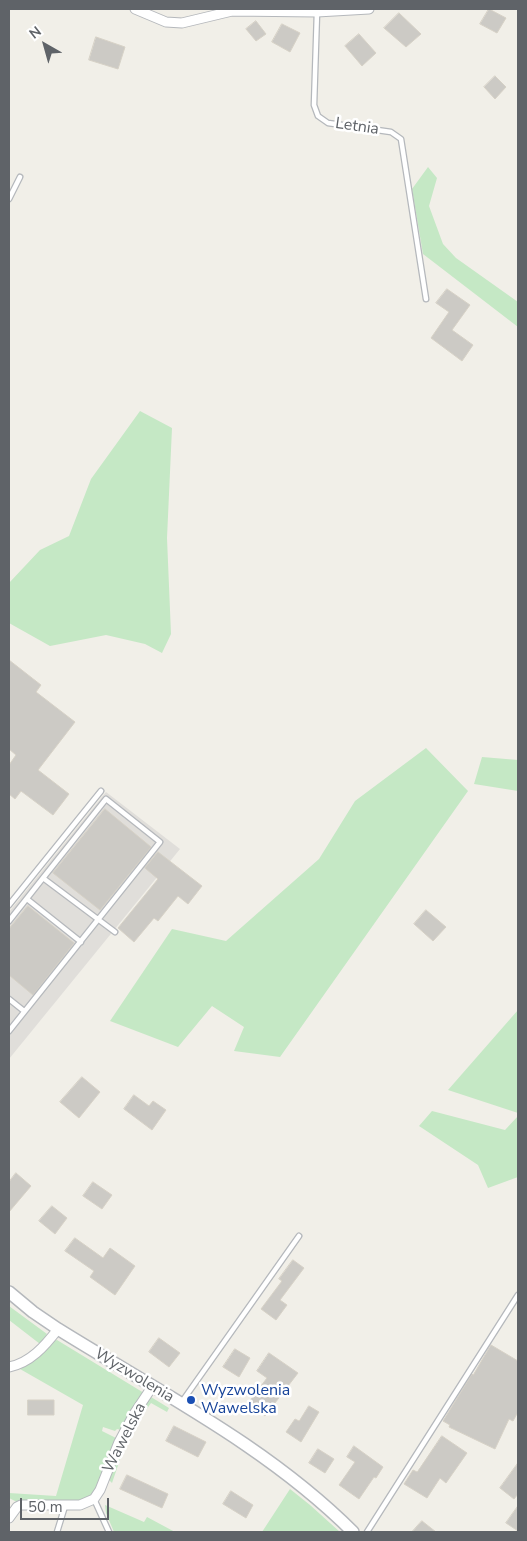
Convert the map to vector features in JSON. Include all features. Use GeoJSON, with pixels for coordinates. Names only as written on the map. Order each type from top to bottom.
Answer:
{"type":"FeatureCollection","features":[{"type":"Feature","properties":{"kind":"street"},"geometry":{"type":"LineString","coordinates":[[135,9],[166,22],[182,23],[232,11],[318,12],[369,9]]}},
{"type":"Feature","properties":{"kind":"street","name":"Wyzwolenia"},"geometry":{"type":"LineString","coordinates":[[9,1292],[58,1329],[267,1460],[315,1497],[354,1532]]}},
{"type":"Feature","properties":{"kind":"street"},"geometry":{"type":"LineString","coordinates":[[9,1367],[23,1362],[36,1353],[58,1329]]}},
{"type":"Feature","properties":{"kind":"street","name":"Wawelska"},"geometry":{"type":"LineString","coordinates":[[94,1499],[100,1490],[119,1442],[134,1414],[152,1387]]}},
{"type":"Feature","properties":{"kind":"street"},"geometry":{"type":"LineString","coordinates":[[9,1518],[13,1505],[65,1506],[86,1504],[94,1499]]}},
{"type":"Feature","properties":{"kind":"lane","name":"Letnia"},"geometry":{"type":"LineString","coordinates":[[318,12],[314,105],[318,116],[328,123],[391,132],[401,139],[426,299]]}},
{"type":"Feature","properties":{"kind":"lane"},"geometry":{"type":"LineString","coordinates":[[9,199],[20,177]]}},
{"type":"Feature","properties":{"kind":"lane"},"geometry":{"type":"LineString","coordinates":[[9,905],[101,791]]}},
{"type":"Feature","properties":{"kind":"lane"},"geometry":{"type":"LineString","coordinates":[[9,921],[106,799],[160,842],[9,1031]]}},
{"type":"Feature","properties":{"kind":"lane"},"geometry":{"type":"LineString","coordinates":[[44,878],[115,932]]}},
{"type":"Feature","properties":{"kind":"lane"},"geometry":{"type":"LineString","coordinates":[[27,899],[81,942]]}},
{"type":"Feature","properties":{"kind":"lane"},"geometry":{"type":"LineString","coordinates":[[9,999],[24,1011]]}},
{"type":"Feature","properties":{"kind":"lane"},"geometry":{"type":"LineString","coordinates":[[180,1404],[299,1236]]}},
{"type":"Feature","properties":{"kind":"lane"},"geometry":{"type":"LineString","coordinates":[[367,1532],[518,1295]]}},
{"type":"Feature","properties":{"kind":"lane"},"geometry":{"type":"LineString","coordinates":[[94,1499],[109,1532]]}},
{"type":"Feature","properties":{"kind":"lane"},"geometry":{"type":"LineString","coordinates":[[57,1532],[65,1506]]}},
{"type":"Feature","properties":{"kind":"shaded area"},"geometry":{"type":"Polygon","coordinates":[[[106,792],[180,849],[9,1059],[9,912],[106,792]]]}},
{"type":"Feature","properties":{"kind":"green space"},"geometry":{"type":"Polygon","coordinates":[[[428,167],[437,178],[429,206],[443,244],[456,258],[518,302],[518,327],[423,254],[412,189],[428,167]]]}},
{"type":"Feature","properties":{"kind":"green space"},"geometry":{"type":"Polygon","coordinates":[[[140,411],[172,428],[167,538],[171,634],[162,653],[145,644],[106,635],[50,646],[9,623],[9,583],[40,550],[69,536],[91,479],[140,411]]]}},
{"type":"Feature","properties":{"kind":"green space"},"geometry":{"type":"Polygon","coordinates":[[[426,748],[468,791],[280,1057],[234,1051],[244,1027],[212,1006],[178,1047],[110,1021],[172,929],[226,941],[319,859],[355,801],[426,748]]]}},
{"type":"Feature","properties":{"kind":"green space"},"geometry":{"type":"Polygon","coordinates":[[[482,757],[518,760],[518,791],[474,784],[482,757]]]}},
{"type":"Feature","properties":{"kind":"green space"},"geometry":{"type":"Polygon","coordinates":[[[518,1010],[518,1113],[448,1090],[518,1010]]]}},
{"type":"Feature","properties":{"kind":"green space"},"geometry":{"type":"Polygon","coordinates":[[[432,1111],[505,1130],[518,1116],[518,1177],[488,1188],[478,1165],[419,1126],[432,1111]]]}},
{"type":"Feature","properties":{"kind":"green space"},"geometry":{"type":"Polygon","coordinates":[[[9,1306],[47,1334],[40,1344],[9,1320],[9,1306]]]}},
{"type":"Feature","properties":{"kind":"green space"},"geometry":{"type":"Polygon","coordinates":[[[57,1340],[144,1393],[122,1430],[117,1429],[115,1431],[103,1427],[102,1431],[118,1439],[97,1488],[88,1498],[80,1501],[17,1502],[9,1498],[9,1493],[56,1496],[83,1405],[20,1369],[36,1359],[57,1340]]]}},
{"type":"Feature","properties":{"kind":"green space"},"geometry":{"type":"Polygon","coordinates":[[[151,1397],[169,1408],[167,1412],[151,1403],[128,1436],[112,1483],[108,1479],[121,1447],[137,1416],[151,1397]]]}},
{"type":"Feature","properties":{"kind":"green space"},"geometry":{"type":"Polygon","coordinates":[[[290,1489],[310,1505],[340,1532],[262,1532],[290,1489]]]}},
{"type":"Feature","properties":{"kind":"green space"},"geometry":{"type":"Polygon","coordinates":[[[105,1505],[144,1522],[147,1517],[175,1532],[114,1532],[106,1513],[105,1505]]]}},
{"type":"Feature","properties":{"kind":"building"},"geometry":{"type":"Polygon","coordinates":[[[489,9],[506,18],[497,33],[480,24],[489,9]]]}},
{"type":"Feature","properties":{"kind":"building"},"geometry":{"type":"Polygon","coordinates":[[[399,13],[421,34],[406,47],[384,28],[399,13]]]}},
{"type":"Feature","properties":{"kind":"building"},"geometry":{"type":"Polygon","coordinates":[[[256,21],[266,34],[256,41],[246,29],[256,21]]]}},
{"type":"Feature","properties":{"kind":"building"},"geometry":{"type":"Polygon","coordinates":[[[282,24],[300,33],[290,52],[272,42],[282,24]]]}},
{"type":"Feature","properties":{"kind":"building"},"geometry":{"type":"Polygon","coordinates":[[[359,34],[376,53],[362,66],[345,46],[359,34]]]}},
{"type":"Feature","properties":{"kind":"building"},"geometry":{"type":"Polygon","coordinates":[[[96,37],[125,47],[118,69],[89,60],[96,37]]]}},
{"type":"Feature","properties":{"kind":"building"},"geometry":{"type":"Polygon","coordinates":[[[495,76],[506,87],[495,99],[484,87],[495,76]]]}},
{"type":"Feature","properties":{"kind":"building"},"geometry":{"type":"Polygon","coordinates":[[[447,289],[470,305],[452,330],[473,345],[462,361],[431,338],[449,312],[436,303],[447,289]]]}},
{"type":"Feature","properties":{"kind":"building"},"geometry":{"type":"Polygon","coordinates":[[[9,660],[41,685],[36,692],[75,722],[38,770],[69,794],[53,815],[21,791],[15,799],[9,794],[9,765],[16,755],[9,749],[9,660]]]}},
{"type":"Feature","properties":{"kind":"building"},"geometry":{"type":"Polygon","coordinates":[[[105,809],[151,847],[100,910],[53,873],[105,809]]]}},
{"type":"Feature","properties":{"kind":"building"},"geometry":{"type":"Polygon","coordinates":[[[158,852],[202,886],[188,904],[178,896],[158,921],[154,918],[134,942],[118,928],[158,879],[145,868],[158,852]]]}},
{"type":"Feature","properties":{"kind":"building"},"geometry":{"type":"Polygon","coordinates":[[[28,906],[74,943],[33,995],[9,975],[9,929],[28,906]]]}},
{"type":"Feature","properties":{"kind":"building"},"geometry":{"type":"Polygon","coordinates":[[[426,910],[446,927],[433,941],[414,924],[426,910]]]}},
{"type":"Feature","properties":{"kind":"building"},"geometry":{"type":"Polygon","coordinates":[[[82,1077],[100,1092],[79,1118],[60,1102],[82,1077]]]}},
{"type":"Feature","properties":{"kind":"building"},"geometry":{"type":"Polygon","coordinates":[[[134,1095],[149,1106],[153,1101],[166,1110],[152,1130],[124,1109],[134,1095]]]}},
{"type":"Feature","properties":{"kind":"building"},"geometry":{"type":"Polygon","coordinates":[[[16,1173],[31,1186],[9,1212],[9,1182],[16,1173]]]}},
{"type":"Feature","properties":{"kind":"building"},"geometry":{"type":"Polygon","coordinates":[[[93,1182],[112,1195],[102,1209],[83,1196],[93,1182]]]}},
{"type":"Feature","properties":{"kind":"building"},"geometry":{"type":"Polygon","coordinates":[[[52,1206],[67,1218],[55,1234],[39,1221],[52,1206]]]}},
{"type":"Feature","properties":{"kind":"building"},"geometry":{"type":"Polygon","coordinates":[[[75,1238],[103,1258],[110,1248],[135,1266],[115,1295],[90,1277],[94,1271],[65,1251],[75,1238]]]}},
{"type":"Feature","properties":{"kind":"building"},"geometry":{"type":"Polygon","coordinates":[[[293,1260],[304,1268],[280,1300],[287,1305],[276,1320],[261,1309],[282,1281],[279,1279],[293,1260]]]}},
{"type":"Feature","properties":{"kind":"building"},"geometry":{"type":"Polygon","coordinates":[[[159,1338],[180,1353],[169,1367],[149,1352],[159,1338]]]}},
{"type":"Feature","properties":{"kind":"building"},"geometry":{"type":"Polygon","coordinates":[[[491,1345],[518,1361],[518,1412],[513,1421],[509,1419],[495,1449],[449,1427],[450,1425],[443,1421],[491,1345]]]}},
{"type":"Feature","properties":{"kind":"building"},"geometry":{"type":"Polygon","coordinates":[[[235,1349],[250,1358],[239,1377],[223,1367],[235,1349]]]}},
{"type":"Feature","properties":{"kind":"building"},"geometry":{"type":"Polygon","coordinates":[[[269,1353],[298,1373],[265,1416],[248,1403],[267,1378],[257,1371],[269,1353]]]}},
{"type":"Feature","properties":{"kind":"building"},"geometry":{"type":"Polygon","coordinates":[[[28,1400],[54,1400],[54,1415],[28,1415],[28,1400]]]}},
{"type":"Feature","properties":{"kind":"building"},"geometry":{"type":"Polygon","coordinates":[[[309,1406],[319,1412],[301,1442],[286,1432],[295,1419],[299,1421],[309,1406]]]}},
{"type":"Feature","properties":{"kind":"building"},"geometry":{"type":"Polygon","coordinates":[[[174,1426],[206,1442],[198,1457],[166,1441],[174,1426]]]}},
{"type":"Feature","properties":{"kind":"building"},"geometry":{"type":"Polygon","coordinates":[[[442,1436],[467,1453],[446,1483],[440,1478],[427,1498],[404,1484],[413,1470],[417,1472],[442,1436]]]}},
{"type":"Feature","properties":{"kind":"building"},"geometry":{"type":"Polygon","coordinates":[[[354,1446],[383,1467],[359,1499],[339,1485],[355,1462],[347,1457],[354,1446]]]}},
{"type":"Feature","properties":{"kind":"building"},"geometry":{"type":"Polygon","coordinates":[[[318,1449],[334,1459],[325,1473],[309,1463],[318,1449]]]}},
{"type":"Feature","properties":{"kind":"building"},"geometry":{"type":"Polygon","coordinates":[[[518,1463],[518,1494],[514,1499],[500,1488],[518,1463]]]}},
{"type":"Feature","properties":{"kind":"building"},"geometry":{"type":"Polygon","coordinates":[[[127,1475],[168,1494],[162,1508],[120,1489],[127,1475]]]}},
{"type":"Feature","properties":{"kind":"building"},"geometry":{"type":"Polygon","coordinates":[[[231,1491],[253,1505],[246,1518],[223,1504],[231,1491]]]}},
{"type":"Feature","properties":{"kind":"building"},"geometry":{"type":"Polygon","coordinates":[[[518,1506],[518,1531],[506,1523],[518,1506]]]}},
{"type":"Feature","properties":{"kind":"building"},"geometry":{"type":"Polygon","coordinates":[[[422,1521],[436,1532],[412,1532],[422,1521]]]}},
{"type":"Feature","properties":{"kind":"place","name":"Wyzwolenia Wawelska"},"geometry":{"type":"Point","coordinates":[191,1400]}}]}
